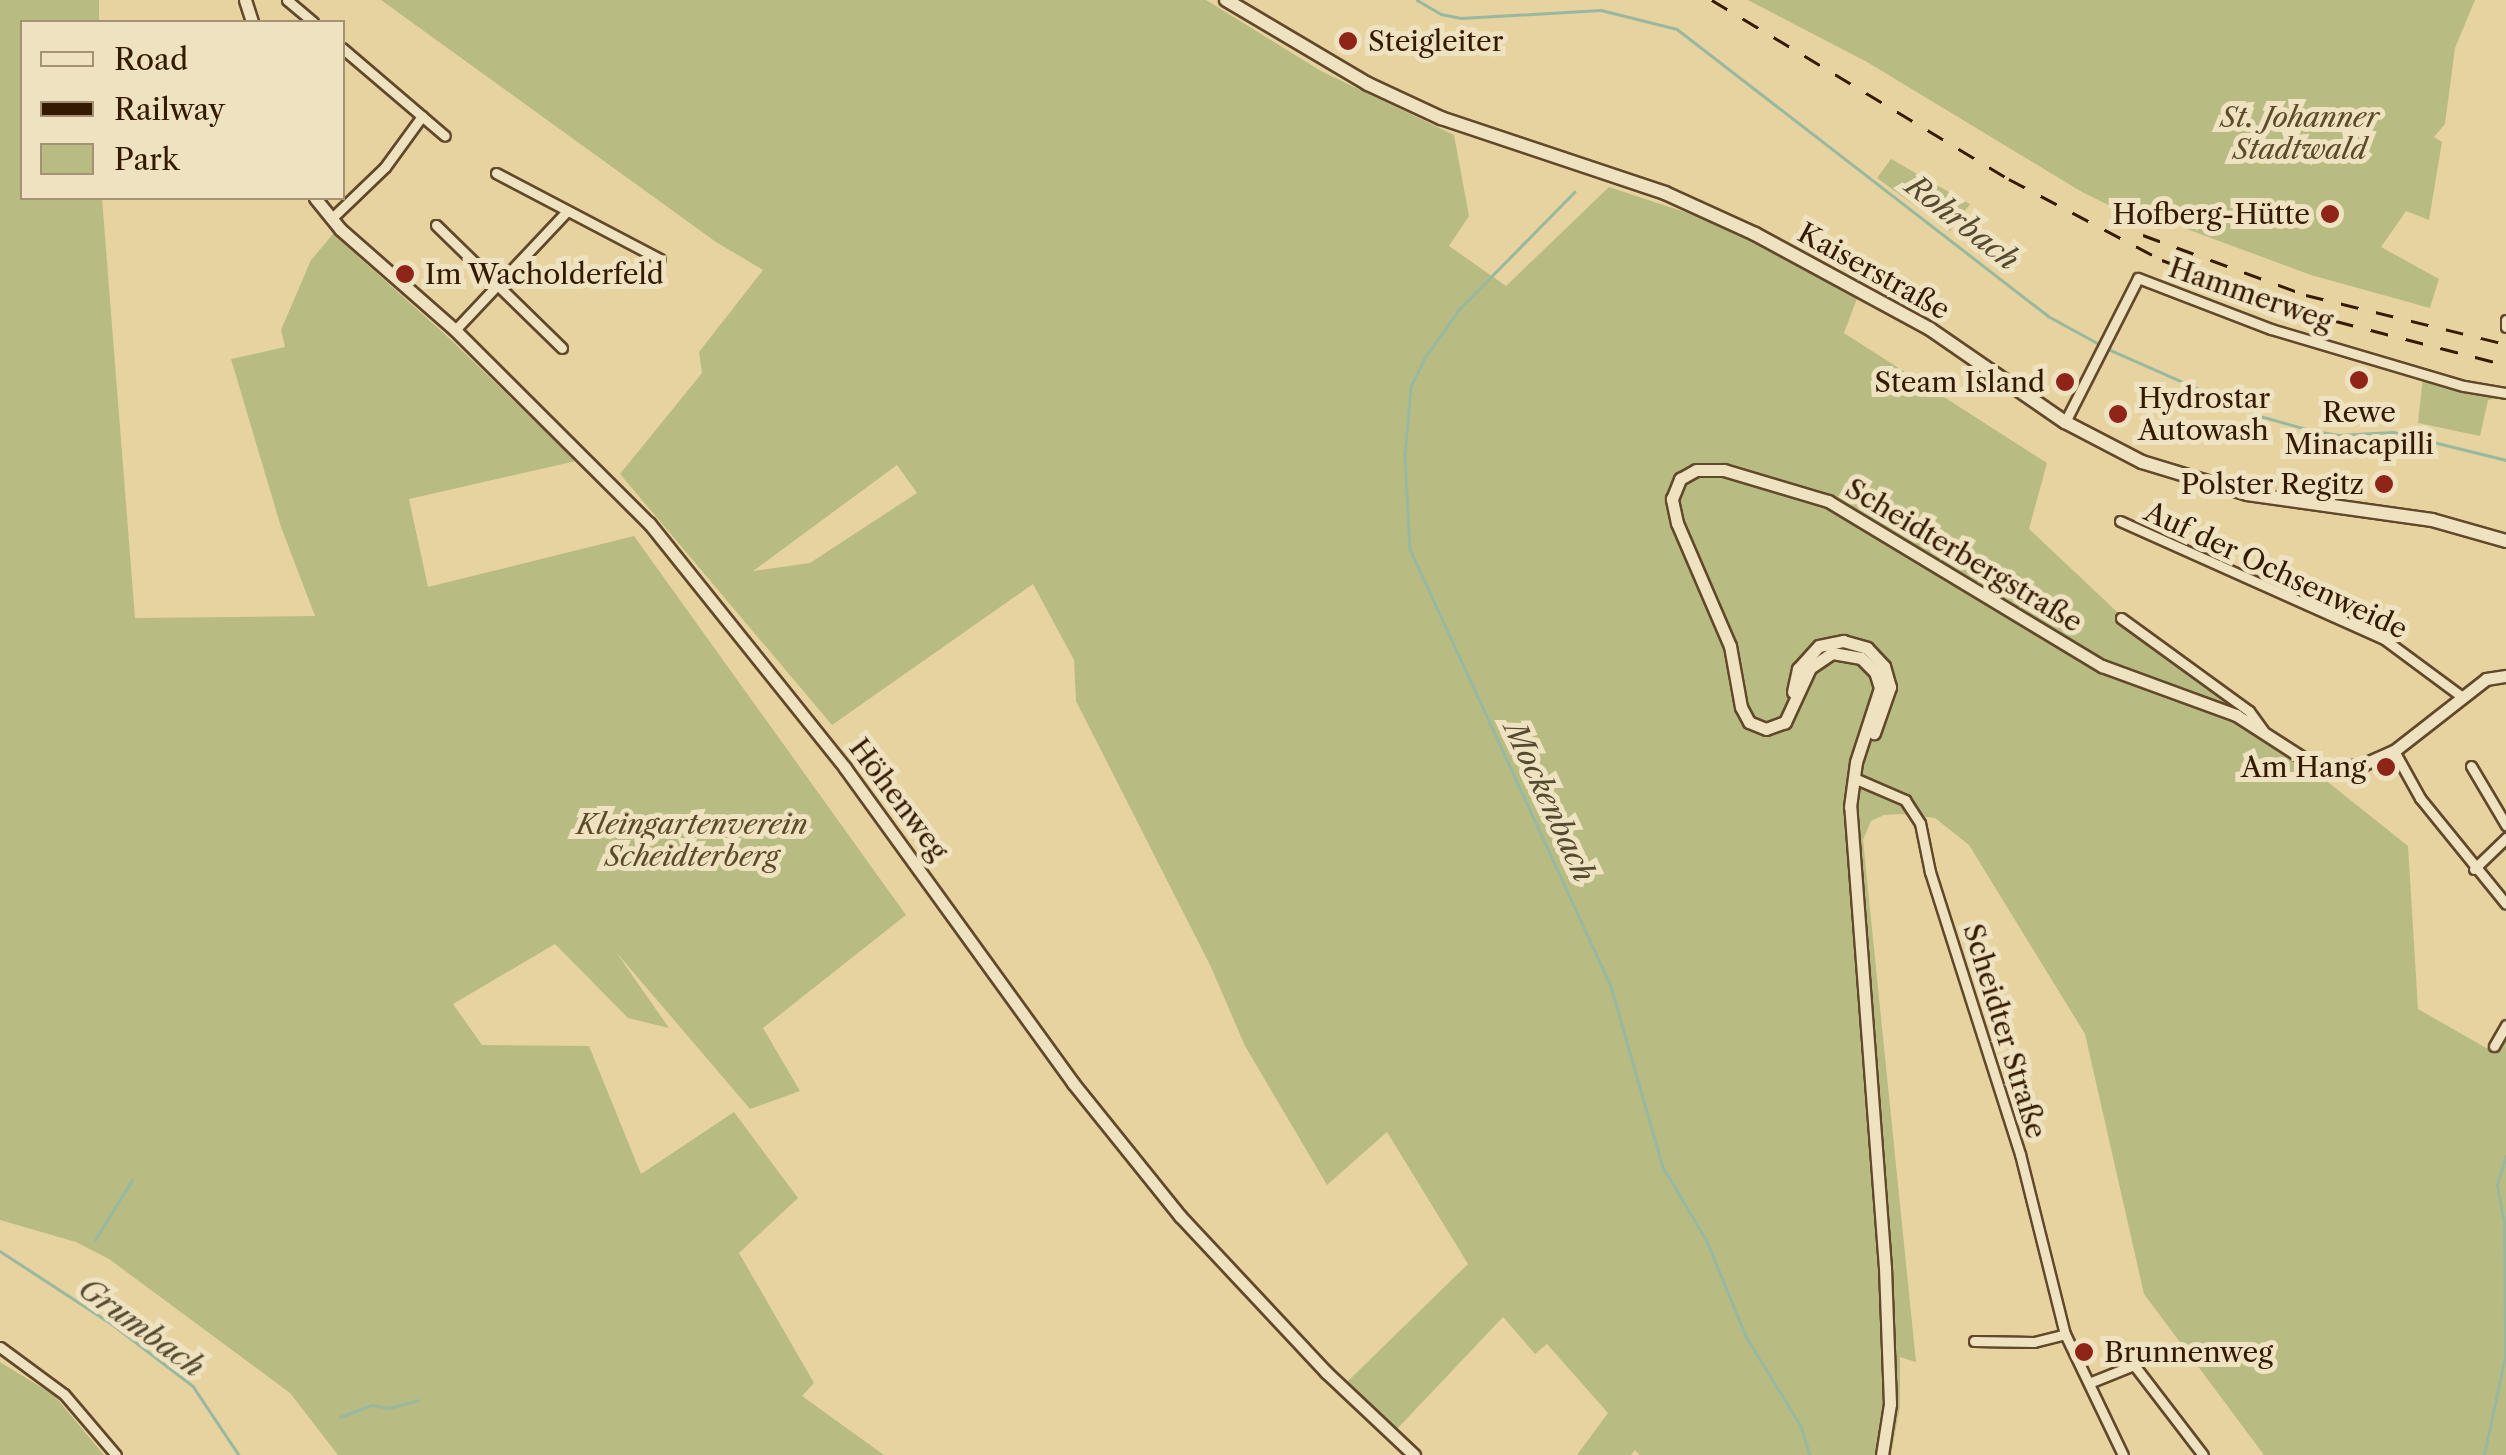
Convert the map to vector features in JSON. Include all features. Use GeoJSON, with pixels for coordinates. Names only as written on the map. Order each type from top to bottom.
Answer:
{"type":"FeatureCollection","features":[{"type":"Feature","properties":{"kind":"main road","name":"Kaiserstraße"},"geometry":{"type":"LineString","coordinates":[[1226,0],[1368,84],[1441,118],[1665,193],[1754,234],[1930,329],[2065,422],[2142,462],[2226,488],[2432,520],[2506,541]]}},
{"type":"Feature","properties":{"kind":"street"},"geometry":{"type":"LineString","coordinates":[[286,0],[311,20]]}},
{"type":"Feature","properties":{"kind":"street"},"geometry":{"type":"LineString","coordinates":[[345,51],[445,136]]}},
{"type":"Feature","properties":{"kind":"street"},"geometry":{"type":"LineString","coordinates":[[331,220],[385,167],[422,116]]}},
{"type":"Feature","properties":{"kind":"street"},"geometry":{"type":"LineString","coordinates":[[496,173],[660,259]]}},
{"type":"Feature","properties":{"kind":"street","name":"Höhenweg"},"geometry":{"type":"LineString","coordinates":[[316,200],[331,220],[454,330],[649,523],[745,637],[921,870],[1073,1083],[1180,1216],[1326,1372],[1414,1455]]}},
{"type":"Feature","properties":{"kind":"street"},"geometry":{"type":"LineString","coordinates":[[454,330],[567,210]]}},
{"type":"Feature","properties":{"kind":"street"},"geometry":{"type":"LineString","coordinates":[[436,225],[562,348]]}},
{"type":"Feature","properties":{"kind":"street","name":"Hammerweg"},"geometry":{"type":"LineString","coordinates":[[2065,422],[2103,354],[2138,278],[2271,329],[2464,386],[2506,393]]}},
{"type":"Feature","properties":{"kind":"street","name":"Scheidterbergstraße"},"geometry":{"type":"LineString","coordinates":[[1882,1455],[1890,1404],[1885,1268],[1850,839],[1854,778],[1880,688],[1868,663],[1842,653],[1816,661],[1785,722],[1759,728],[1750,722],[1741,707],[1730,646],[1674,508],[1675,487],[1687,474],[1724,470],[1828,501],[2102,666],[2236,715],[2309,762],[2328,768],[2362,765],[2394,751],[2486,678],[2506,676]]}},
{"type":"Feature","properties":{"kind":"street","name":"Auf der Ochsenweide"},"geometry":{"type":"LineString","coordinates":[[2120,522],[2384,639],[2460,696]]}},
{"type":"Feature","properties":{"kind":"street","name":"Scheidterbergstraße"},"geometry":{"type":"LineString","coordinates":[[2120,618],[2249,711],[2268,737]]}},
{"type":"Feature","properties":{"kind":"street"},"geometry":{"type":"LineString","coordinates":[[2394,751],[2420,798],[2506,904]]}},
{"type":"Feature","properties":{"kind":"street"},"geometry":{"type":"LineString","coordinates":[[2471,766],[2506,825]]}},
{"type":"Feature","properties":{"kind":"street","name":"Scheidter Straße"},"geometry":{"type":"LineString","coordinates":[[1854,778],[1905,800],[1920,823],[1930,872],[2020,1154],[2064,1334],[2123,1455]]}},
{"type":"Feature","properties":{"kind":"street"},"geometry":{"type":"LineString","coordinates":[[2474,869],[2506,838]]}},
{"type":"Feature","properties":{"kind":"street"},"geometry":{"type":"LineString","coordinates":[[2494,1046],[2506,1024]]}},
{"type":"Feature","properties":{"kind":"street"},"geometry":{"type":"LineString","coordinates":[[1974,1341],[2034,1342],[2064,1334]]}},
{"type":"Feature","properties":{"kind":"street"},"geometry":{"type":"LineString","coordinates":[[0,1347],[33,1367],[64,1394],[116,1455]]}},
{"type":"Feature","properties":{"kind":"street"},"geometry":{"type":"LineString","coordinates":[[2089,1383],[2134,1365],[2203,1455]]}},
{"type":"Feature","properties":{"kind":"green space","name":"Kleingartenverein Scheidterberg"},"geometry":{"type":"Polygon","coordinates":[[[0,0],[99,0],[99,20],[20,20],[20,200],[102,200],[135,618],[315,616],[281,527],[231,359],[285,347],[281,330],[311,260],[333,234],[449,338],[576,461],[409,499],[428,587],[634,536],[906,915],[763,1028],[800,1091],[750,1109],[616,952],[669,1028],[628,1018],[555,944],[453,1004],[482,1045],[589,1046],[641,1174],[734,1112],[798,1198],[739,1253],[814,1383],[802,1396],[884,1455],[338,1455],[290,1393],[109,1259],[76,1242],[0,1220],[0,0]]]}},
{"type":"Feature","properties":{"kind":"green space"},"geometry":{"type":"Polygon","coordinates":[[[381,0],[1206,0],[1321,71],[1454,135],[1469,216],[1449,246],[1506,286],[1609,187],[1724,225],[1859,293],[1844,333],[2047,463],[2029,529],[2131,625],[2408,846],[2418,1009],[2495,1053],[2506,1038],[2506,1455],[2264,1455],[2144,1294],[2085,1034],[1969,845],[1935,818],[1900,814],[1871,821],[1863,840],[1916,1362],[1900,1357],[1900,1406],[1891,1455],[1640,1455],[1635,1450],[1631,1455],[1577,1455],[1608,1413],[1547,1344],[1535,1354],[1503,1317],[1397,1429],[1347,1382],[1468,1264],[1387,1132],[1327,1185],[1245,1046],[1211,967],[1076,701],[1074,660],[1033,584],[832,725],[620,474],[702,373],[699,352],[763,270],[716,242],[381,0]],[[897,465],[753,571],[810,563],[917,493],[897,465]]]}},
{"type":"Feature","properties":{"kind":"green space","name":"St. Johanner Stadtwald"},"geometry":{"type":"Polygon","coordinates":[[[1748,0],[2475,0],[2455,48],[2445,124],[2434,137],[2442,142],[2429,220],[2406,211],[2381,247],[2439,279],[2430,308],[2311,275],[2165,221],[2159,230],[2082,192],[1867,62],[1748,0]]]}},
{"type":"Feature","properties":{"kind":"green space"},"geometry":{"type":"Polygon","coordinates":[[[1891,159],[1970,204],[1950,231],[1877,178],[1891,159]]]}},
{"type":"Feature","properties":{"kind":"green space"},"geometry":{"type":"Polygon","coordinates":[[[2423,376],[2498,398],[2488,400],[2480,436],[2418,423],[2423,376]]]}},
{"type":"Feature","properties":{"kind":"green space"},"geometry":{"type":"Polygon","coordinates":[[[0,1362],[54,1395],[104,1455],[0,1455],[0,1362]]]}},
{"type":"Feature","properties":{"kind":"waterway","name":"Rohrbach"},"geometry":{"type":"LineString","coordinates":[[1417,0],[1441,14],[1461,18],[1601,10],[1677,29],[2048,316],[2101,345]]}},
{"type":"Feature","properties":{"kind":"waterway","name":"Mockenbach"},"geometry":{"type":"LineString","coordinates":[[1575,192],[1460,309],[1425,358],[1411,387],[1405,455],[1410,549],[1611,986],[1663,1167],[1707,1241],[1746,1336],[1801,1426],[1810,1455]]}},
{"type":"Feature","properties":{"kind":"waterway","name":"Rohrbach"},"geometry":{"type":"LineString","coordinates":[[2108,349],[2260,416],[2310,430],[2338,435],[2393,432],[2506,460]]}},
{"type":"Feature","properties":{"kind":"waterway"},"geometry":{"type":"LineString","coordinates":[[2484,1455],[2505,1356],[2504,1222],[2497,1185],[2506,1156]]}},
{"type":"Feature","properties":{"kind":"waterway"},"geometry":{"type":"LineString","coordinates":[[95,1240],[132,1180]]}},
{"type":"Feature","properties":{"kind":"waterway","name":"Grumbach"},"geometry":{"type":"LineString","coordinates":[[0,1251],[112,1324],[193,1386],[239,1455]]}},
{"type":"Feature","properties":{"kind":"waterway"},"geometry":{"type":"LineString","coordinates":[[340,1417],[372,1405],[389,1408],[418,1400]]}},
{"type":"Feature","properties":{"kind":"railway"},"geometry":{"type":"LineString","coordinates":[[1712,0],[2009,179],[2162,260],[2301,312],[2506,365]]}},
{"type":"Feature","properties":{"kind":"railway"},"geometry":{"type":"LineString","coordinates":[[2143,235],[2306,295],[2506,344]]}},
{"type":"Feature","properties":{"kind":"place","name":"Steigleiter"},"geometry":{"type":"Point","coordinates":[1348,41]}},
{"type":"Feature","properties":{"kind":"place","name":"Hofberg-Hütte"},"geometry":{"type":"Point","coordinates":[2330,214]}},
{"type":"Feature","properties":{"kind":"place","name":"Im Wacholderfeld"},"geometry":{"type":"Point","coordinates":[405,274]}},
{"type":"Feature","properties":{"kind":"place","name":"Rewe Minacapilli"},"geometry":{"type":"Point","coordinates":[2359,380]}},
{"type":"Feature","properties":{"kind":"place","name":"Steam Island"},"geometry":{"type":"Point","coordinates":[2065,382]}},
{"type":"Feature","properties":{"kind":"place","name":"Hydrostar Autowash"},"geometry":{"type":"Point","coordinates":[2118,414]}},
{"type":"Feature","properties":{"kind":"place","name":"Polster Regitz"},"geometry":{"type":"Point","coordinates":[2384,484]}},
{"type":"Feature","properties":{"kind":"place","name":"Am Hang"},"geometry":{"type":"Point","coordinates":[2386,767]}},
{"type":"Feature","properties":{"kind":"place","name":"Brunnenweg"},"geometry":{"type":"Point","coordinates":[2084,1352]}}]}
